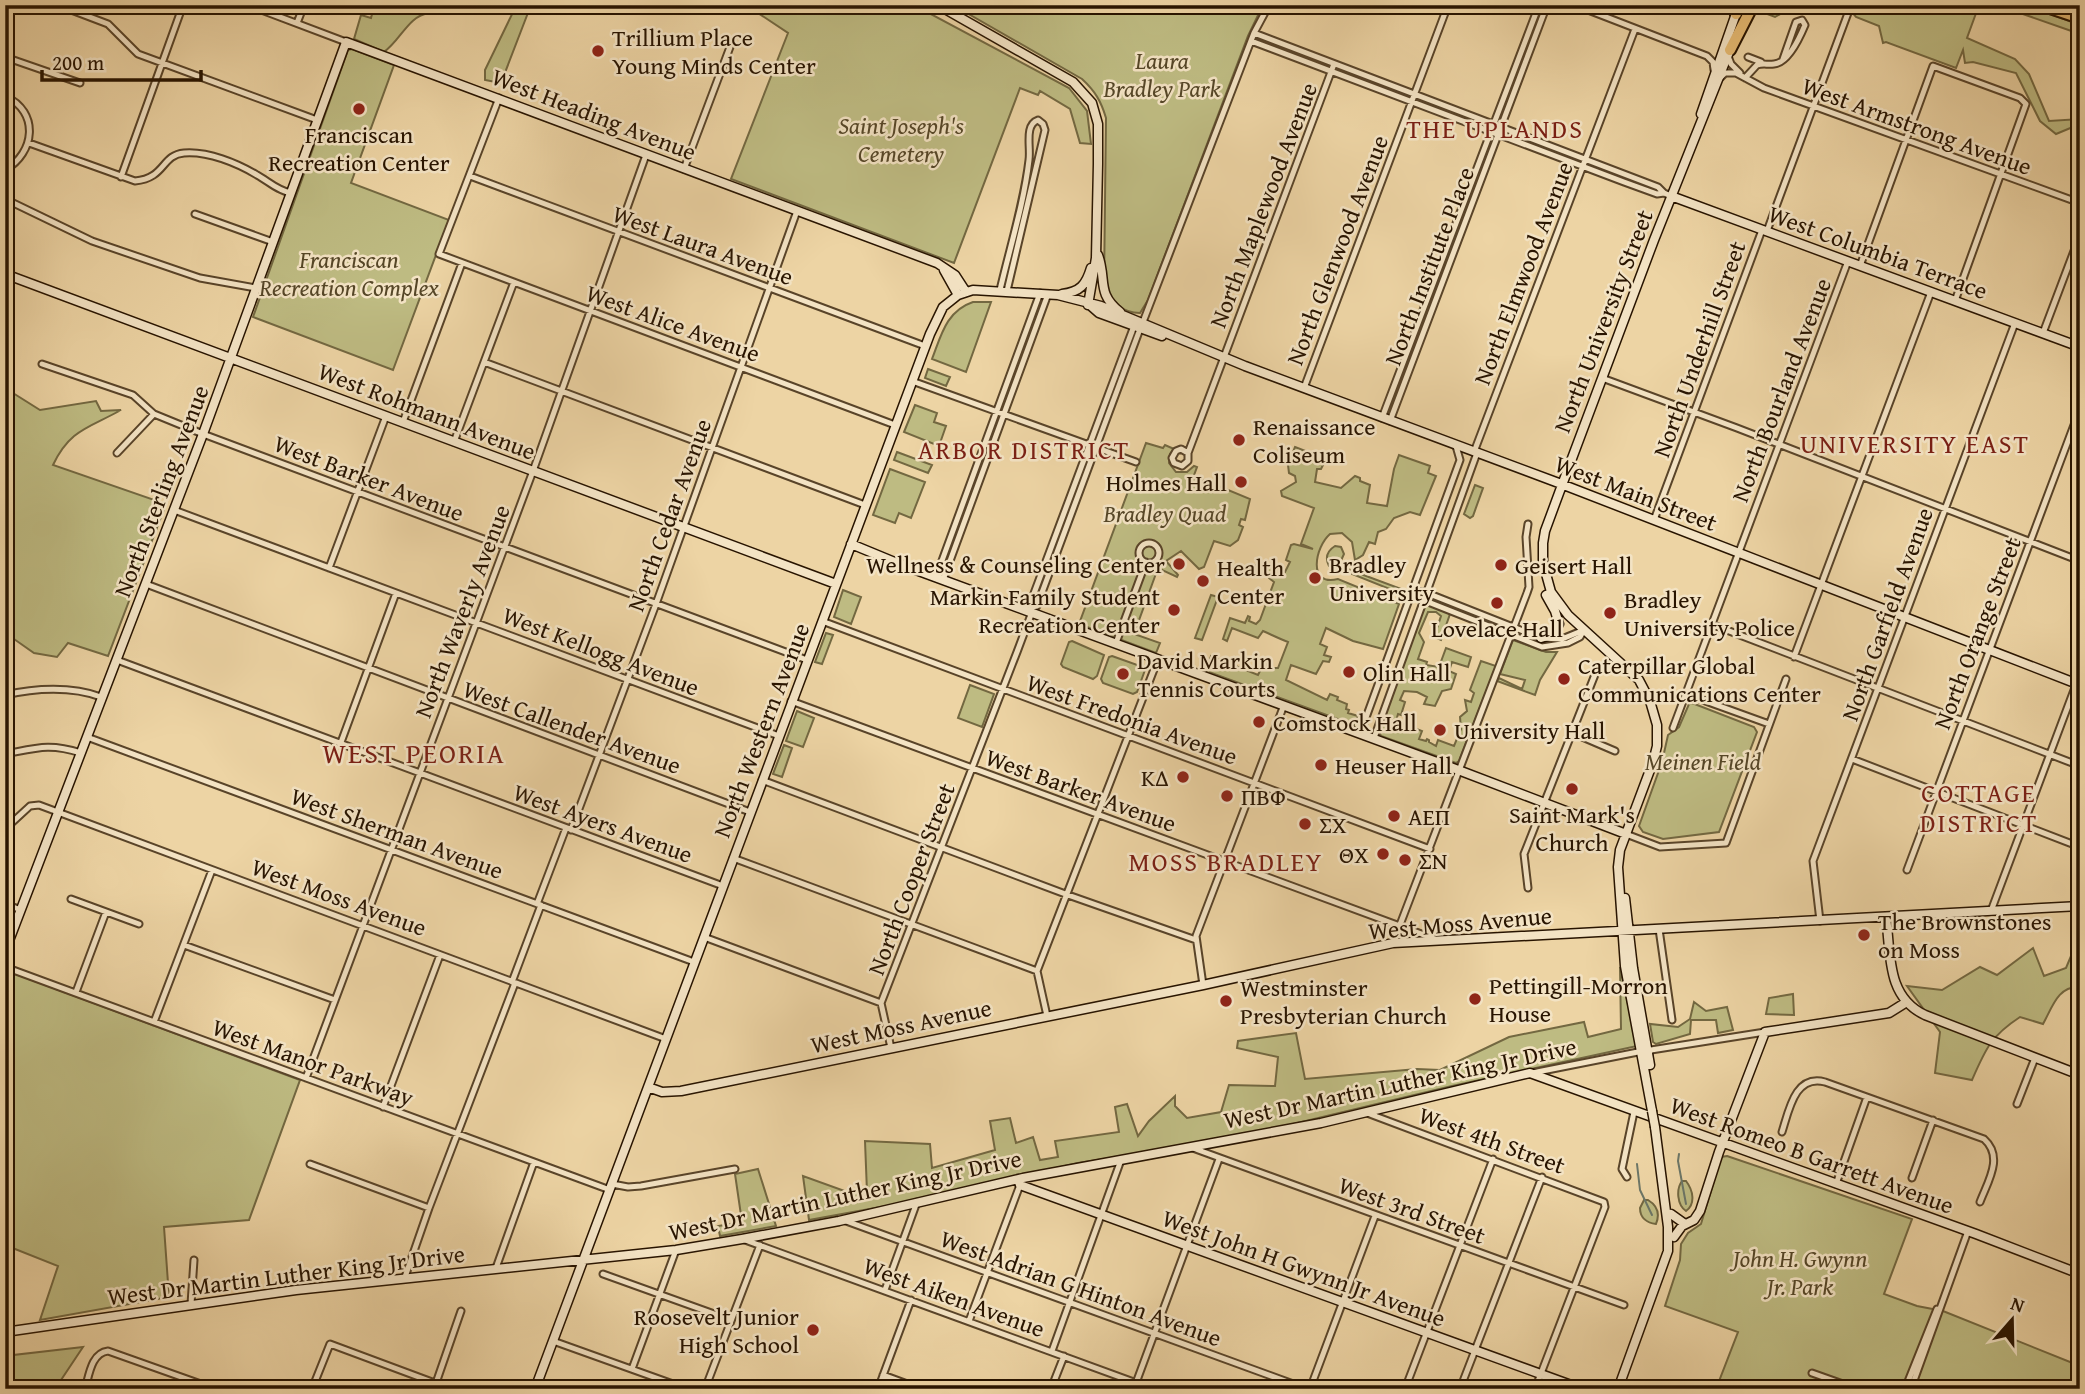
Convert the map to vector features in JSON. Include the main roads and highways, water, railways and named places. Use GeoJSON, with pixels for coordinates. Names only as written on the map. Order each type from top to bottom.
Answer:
{"type":"FeatureCollection","features":[{"type":"Feature","properties":{"kind":"highway"},"geometry":{"type":"LineString","coordinates":[[1729,51],[1753,5]]}},
{"type":"Feature","properties":{"kind":"highway"},"geometry":{"type":"LineString","coordinates":[[2041,5],[2080,19]]}},
{"type":"Feature","properties":{"kind":"highway"},"geometry":{"type":"LineString","coordinates":[[2068,5],[2080,9]]}},
{"type":"Feature","properties":{"kind":"waterway"},"geometry":{"type":"LineString","coordinates":[[1679,1154],[1686,1204]]}},
{"type":"Feature","properties":{"kind":"waterway"},"geometry":{"type":"LineString","coordinates":[[1637,1164],[1640,1190],[1652,1215]]}},
{"type":"Feature","properties":{"kind":"place","name":"Trillium Place Young Minds Center"},"geometry":{"type":"Point","coordinates":[598,51]}},
{"type":"Feature","properties":{"kind":"place","name":"Franciscan Recreation Center"},"geometry":{"type":"Point","coordinates":[359,109]}},
{"type":"Feature","properties":{"kind":"place","name":"Renaissance Coliseum"},"geometry":{"type":"Point","coordinates":[1239,440]}},
{"type":"Feature","properties":{"kind":"place","name":"Holmes Hall"},"geometry":{"type":"Point","coordinates":[1241,482]}},
{"type":"Feature","properties":{"kind":"place","name":"Wellness & Counseling Center"},"geometry":{"type":"Point","coordinates":[1179,564]}},
{"type":"Feature","properties":{"kind":"place","name":"Geisert Hall"},"geometry":{"type":"Point","coordinates":[1501,565]}},
{"type":"Feature","properties":{"kind":"place","name":"Bradley University"},"geometry":{"type":"Point","coordinates":[1315,578]}},
{"type":"Feature","properties":{"kind":"place","name":"Health Center"},"geometry":{"type":"Point","coordinates":[1203,581]}},
{"type":"Feature","properties":{"kind":"place","name":"Lovelace Hall"},"geometry":{"type":"Point","coordinates":[1497,603]}},
{"type":"Feature","properties":{"kind":"place","name":"Markin Family Student Recreation Center"},"geometry":{"type":"Point","coordinates":[1174,610]}},
{"type":"Feature","properties":{"kind":"place","name":"Bradley University Police"},"geometry":{"type":"Point","coordinates":[1610,613]}},
{"type":"Feature","properties":{"kind":"place","name":"Olin Hall"},"geometry":{"type":"Point","coordinates":[1349,672]}},
{"type":"Feature","properties":{"kind":"place","name":"David Markin Tennis Courts"},"geometry":{"type":"Point","coordinates":[1123,674]}},
{"type":"Feature","properties":{"kind":"place","name":"Caterpillar Global Communications Center"},"geometry":{"type":"Point","coordinates":[1564,679]}},
{"type":"Feature","properties":{"kind":"place","name":"Comstock Hall"},"geometry":{"type":"Point","coordinates":[1259,722]}},
{"type":"Feature","properties":{"kind":"place","name":"University Hall"},"geometry":{"type":"Point","coordinates":[1440,730]}},
{"type":"Feature","properties":{"kind":"place","name":"Heuser Hall"},"geometry":{"type":"Point","coordinates":[1321,765]}},
{"type":"Feature","properties":{"kind":"place","name":"ΚΔ"},"geometry":{"type":"Point","coordinates":[1183,777]}},
{"type":"Feature","properties":{"kind":"place","name":"Saint Mark's Church"},"geometry":{"type":"Point","coordinates":[1572,789]}},
{"type":"Feature","properties":{"kind":"place","name":"ΠΒΦ"},"geometry":{"type":"Point","coordinates":[1227,796]}},
{"type":"Feature","properties":{"kind":"place","name":"ΑΕΠ"},"geometry":{"type":"Point","coordinates":[1394,816]}},
{"type":"Feature","properties":{"kind":"place","name":"ΣΧ"},"geometry":{"type":"Point","coordinates":[1305,824]}},
{"type":"Feature","properties":{"kind":"place","name":"ΘΧ"},"geometry":{"type":"Point","coordinates":[1383,854]}},
{"type":"Feature","properties":{"kind":"place","name":"ΣΝ"},"geometry":{"type":"Point","coordinates":[1405,860]}},
{"type":"Feature","properties":{"kind":"place","name":"The Brownstones on Moss"},"geometry":{"type":"Point","coordinates":[1864,935]}},
{"type":"Feature","properties":{"kind":"place","name":"Pettingill-Morron House"},"geometry":{"type":"Point","coordinates":[1475,999]}},
{"type":"Feature","properties":{"kind":"place","name":"Westminster Presbyterian Church"},"geometry":{"type":"Point","coordinates":[1226,1001]}},
{"type":"Feature","properties":{"kind":"place","name":"Roosevelt Junior High School"},"geometry":{"type":"Point","coordinates":[813,1330]}},
{"type":"Feature","properties":{"kind":"district","name":"THE UPLANDS"},"geometry":{"type":"Point","coordinates":[1495,128]}},
{"type":"Feature","properties":{"kind":"district","name":"UNIVERSITY EAST"},"geometry":{"type":"Point","coordinates":[1915,443]}},
{"type":"Feature","properties":{"kind":"district","name":"ARBOR DISTRICT"},"geometry":{"type":"Point","coordinates":[1024,449]}},
{"type":"Feature","properties":{"kind":"district","name":"WEST PEORIA"},"geometry":{"type":"Point","coordinates":[414,752]}},
{"type":"Feature","properties":{"kind":"district","name":"COTTAGE DISTRICT"},"geometry":{"type":"Point","coordinates":[1979,807]}},
{"type":"Feature","properties":{"kind":"district","name":"MOSS BRADLEY"},"geometry":{"type":"Point","coordinates":[1226,861]}},
{"type":"Feature","properties":{"kind":"park label","name":"Laura Bradley Park"},"geometry":{"type":"Point","coordinates":[1162,74]}},
{"type":"Feature","properties":{"kind":"park label","name":"Saint Joseph's Cemetery"},"geometry":{"type":"Point","coordinates":[901,139]}},
{"type":"Feature","properties":{"kind":"park label","name":"Franciscan Recreation Complex"},"geometry":{"type":"Point","coordinates":[349,273]}},
{"type":"Feature","properties":{"kind":"park label","name":"Bradley Quad"},"geometry":{"type":"Point","coordinates":[1165,513]}},
{"type":"Feature","properties":{"kind":"park label","name":"Meinen Field"},"geometry":{"type":"Point","coordinates":[1703,761]}},
{"type":"Feature","properties":{"kind":"park label","name":"John H. Gwynn Jr. Park"},"geometry":{"type":"Point","coordinates":[1800,1272]}}]}
